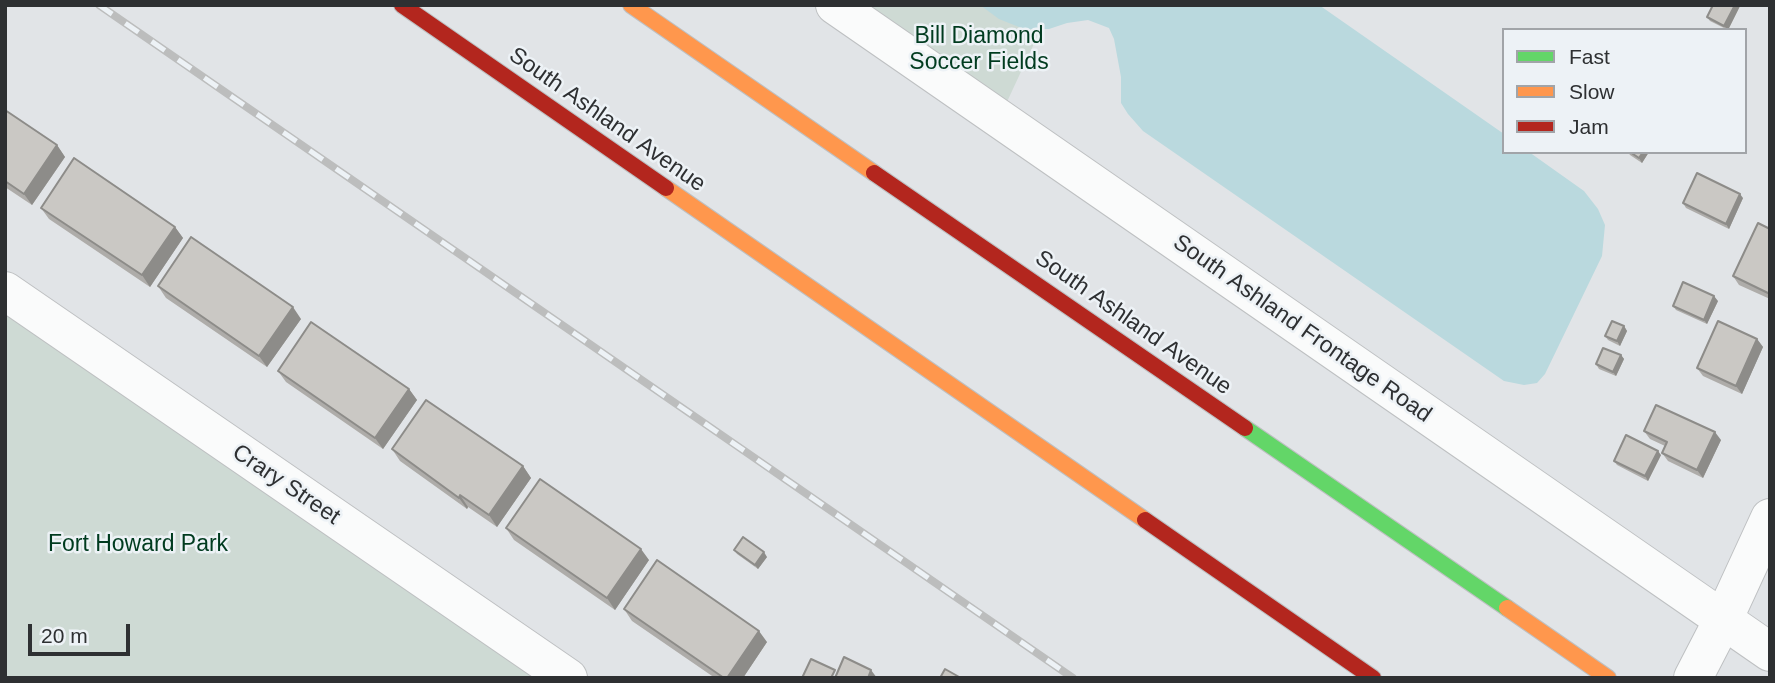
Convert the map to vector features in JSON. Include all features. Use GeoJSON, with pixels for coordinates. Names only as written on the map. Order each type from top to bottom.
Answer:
{"type":"FeatureCollection","features":[{"type":"Feature","properties":{"kind":"main road","name":"South Ashland Avenue"},"geometry":{"type":"LineString","coordinates":[[402,5],[1373,678]]}},
{"type":"Feature","properties":{"kind":"main road","name":"South Ashland Avenue"},"geometry":{"type":"LineString","coordinates":[[632,5],[1608,678]]}},
{"type":"Feature","properties":{"kind":"street","name":"South Ashland Frontage Road"},"geometry":{"type":"LineString","coordinates":[[835,5],[1770,652]]}},
{"type":"Feature","properties":{"kind":"street","name":"Crary Street"},"geometry":{"type":"LineString","coordinates":[[5,291],[568,678]]}},
{"type":"Feature","properties":{"kind":"street"},"geometry":{"type":"LineString","coordinates":[[1693,678],[1770,518]]}},
{"type":"Feature","properties":{"kind":"green space","name":"Bill Diamond Soccer Fields"},"geometry":{"type":"Polygon","coordinates":[[[835,5],[1052,5],[999,119],[835,5]]]}},
{"type":"Feature","properties":{"kind":"green space","name":"Fort Howard Park"},"geometry":{"type":"Polygon","coordinates":[[[5,291],[568,678],[5,678],[5,291]]]}},
{"type":"Feature","properties":{"kind":"water"},"geometry":{"type":"Polygon","coordinates":[[[980,5],[1319,5],[1502,133],[1502,154],[1532,154],[1584,191],[1598,209],[1605,225],[1602,256],[1545,374],[1537,383],[1524,385],[1504,381],[1143,131],[1121,103],[1121,77],[1114,39],[1109,28],[1088,20],[1049,29],[1024,29],[999,19],[980,5]]]}},
{"type":"Feature","properties":{"kind":"building"},"geometry":{"type":"Polygon","coordinates":[[[1713,5],[1735,5],[1724,26],[1707,17],[1713,5]]]}},
{"type":"Feature","properties":{"kind":"building"},"geometry":{"type":"Polygon","coordinates":[[[5,110],[57,145],[24,194],[5,181],[5,110]]]}},
{"type":"Feature","properties":{"kind":"building"},"geometry":{"type":"Polygon","coordinates":[[[74,158],[175,227],[142,275],[41,208],[74,158]]]}},
{"type":"Feature","properties":{"kind":"building"},"geometry":{"type":"Polygon","coordinates":[[[1697,173],[1740,194],[1726,224],[1683,203],[1697,173]]]}},
{"type":"Feature","properties":{"kind":"building"},"geometry":{"type":"Polygon","coordinates":[[[1758,223],[1770,229],[1770,294],[1733,276],[1758,223]]]}},
{"type":"Feature","properties":{"kind":"building"},"geometry":{"type":"Polygon","coordinates":[[[191,237],[293,307],[259,356],[158,286],[191,237]]]}},
{"type":"Feature","properties":{"kind":"building"},"geometry":{"type":"Polygon","coordinates":[[[1683,282],[1714,296],[1704,320],[1673,306],[1683,282]]]}},
{"type":"Feature","properties":{"kind":"building"},"geometry":{"type":"Polygon","coordinates":[[[1612,321],[1624,326],[1617,341],[1605,336],[1612,321]]]}},
{"type":"Feature","properties":{"kind":"building"},"geometry":{"type":"Polygon","coordinates":[[[1718,321],[1757,339],[1736,386],[1697,368],[1718,321]]]}},
{"type":"Feature","properties":{"kind":"building"},"geometry":{"type":"Polygon","coordinates":[[[311,322],[409,389],[375,438],[278,371],[311,322]]]}},
{"type":"Feature","properties":{"kind":"building"},"geometry":{"type":"Polygon","coordinates":[[[1603,348],[1621,355],[1613,372],[1596,364],[1603,348]]]}},
{"type":"Feature","properties":{"kind":"building"},"geometry":{"type":"Polygon","coordinates":[[[426,400],[523,466],[489,515],[460,495],[459,498],[392,449],[426,400]]]}},
{"type":"Feature","properties":{"kind":"building"},"geometry":{"type":"Polygon","coordinates":[[[1656,405],[1715,432],[1697,470],[1662,453],[1667,442],[1644,431],[1656,405]]]}},
{"type":"Feature","properties":{"kind":"building"},"geometry":{"type":"Polygon","coordinates":[[[1626,435],[1658,451],[1645,476],[1614,461],[1626,435]]]}},
{"type":"Feature","properties":{"kind":"building"},"geometry":{"type":"Polygon","coordinates":[[[540,479],[641,549],[607,598],[506,528],[540,479]]]}},
{"type":"Feature","properties":{"kind":"building"},"geometry":{"type":"Polygon","coordinates":[[[743,537],[764,552],[755,565],[734,550],[743,537]]]}},
{"type":"Feature","properties":{"kind":"building"},"geometry":{"type":"Polygon","coordinates":[[[657,560],[759,631],[727,678],[624,609],[657,560]]]}},
{"type":"Feature","properties":{"kind":"building"},"geometry":{"type":"Polygon","coordinates":[[[844,657],[871,670],[868,678],[835,678],[844,657]]]}},
{"type":"Feature","properties":{"kind":"building"},"geometry":{"type":"Polygon","coordinates":[[[811,659],[835,670],[831,678],[802,678],[811,659]]]}},
{"type":"Feature","properties":{"kind":"building"},"geometry":{"type":"Polygon","coordinates":[[[945,669],[961,678],[940,678],[945,669]]]}},
{"type":"Feature","properties":{"kind":"railway"},"geometry":{"type":"LineString","coordinates":[[99,5],[1073,678]]}},
{"type":"Feature","properties":{"kind":"traffic: fast"},"geometry":{"type":"LineString","coordinates":[[1245,428],[1507,608]]}},
{"type":"Feature","properties":{"kind":"traffic: slow"},"geometry":{"type":"LineString","coordinates":[[631,5],[874,173]]}},
{"type":"Feature","properties":{"kind":"traffic: slow"},"geometry":{"type":"LineString","coordinates":[[666,188],[1145,520]]}},
{"type":"Feature","properties":{"kind":"traffic: slow"},"geometry":{"type":"LineString","coordinates":[[1507,608],[1608,678]]}},
{"type":"Feature","properties":{"kind":"traffic: jam"},"geometry":{"type":"LineString","coordinates":[[402,5],[666,188]]}},
{"type":"Feature","properties":{"kind":"traffic: jam"},"geometry":{"type":"LineString","coordinates":[[874,173],[1245,428]]}},
{"type":"Feature","properties":{"kind":"traffic: jam"},"geometry":{"type":"LineString","coordinates":[[1145,520],[1373,678]]}}]}
